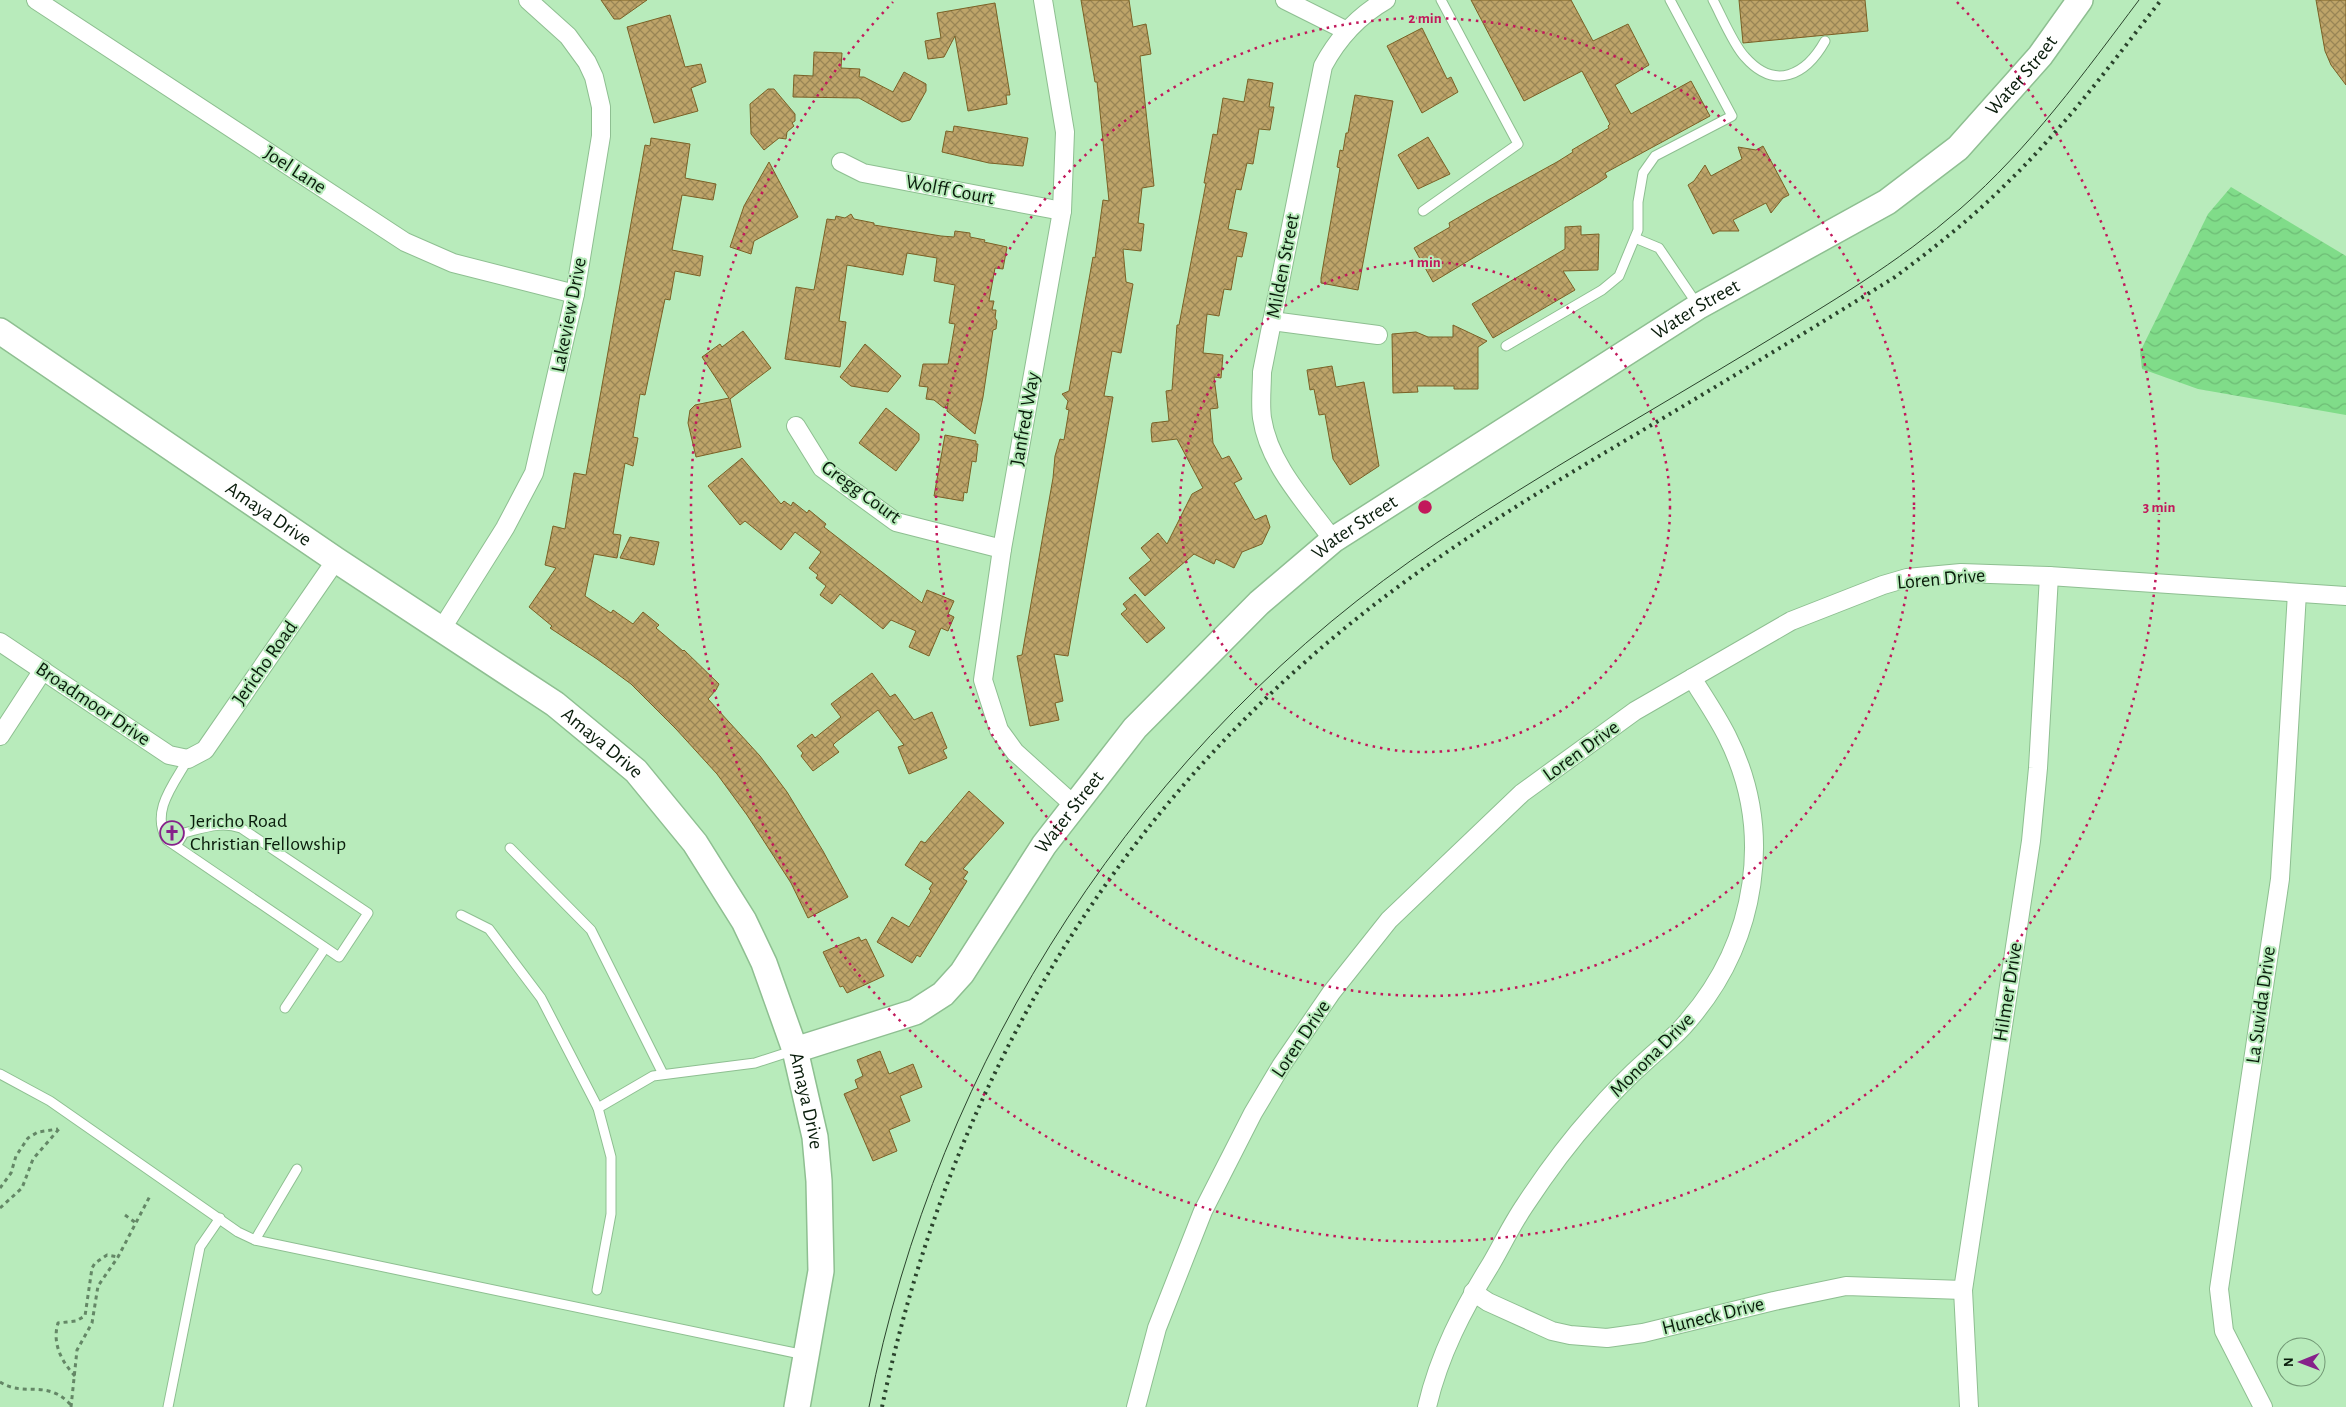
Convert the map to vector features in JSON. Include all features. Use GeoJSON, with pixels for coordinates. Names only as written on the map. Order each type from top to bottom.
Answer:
{"type":"FeatureCollection","features":[{"type":"Feature","properties":{"kind":"street","name":"Joel Lane"},"geometry":{"type":"LineString","coordinates":[[36,0],[405,242],[453,263],[574,294]]}},
{"type":"Feature","properties":{"kind":"street","name":"Lakeview Drive"},"geometry":{"type":"LineString","coordinates":[[441,630],[505,528],[534,473],[574,294],[601,136],[601,107],[594,77],[578,48],[528,0]]}},
{"type":"Feature","properties":{"kind":"street","name":"Janfred Way"},"geometry":{"type":"LineString","coordinates":[[1043,0],[1065,132],[1062,211],[1002,549],[983,680],[999,730],[1015,752],[1075,806]]}},
{"type":"Feature","properties":{"kind":"street"},"geometry":{"type":"LineString","coordinates":[[1285,0],[1347,31]]}},
{"type":"Feature","properties":{"kind":"street","name":"Milden Street"},"geometry":{"type":"LineString","coordinates":[[1333,540],[1283,471],[1271,448],[1264,426],[1262,372],[1323,66],[1332,49],[1358,18],[1386,0]]}},
{"type":"Feature","properties":{"kind":"street","name":"Water Street"},"geometry":{"type":"LineString","coordinates":[[795,1050],[915,1012],[943,994],[962,974],[1044,845],[1135,728],[1259,603],[1333,540],[1699,306],[1887,202],[1958,148],[2040,56],[2080,0]]}},
{"type":"Feature","properties":{"kind":"street","name":"Wolff Court"},"geometry":{"type":"LineString","coordinates":[[841,162],[863,173],[1062,211]]}},
{"type":"Feature","properties":{"kind":"street"},"geometry":{"type":"LineString","coordinates":[[1272,321],[1378,336]]}},
{"type":"Feature","properties":{"kind":"street","name":"Amaya Drive"},"geometry":{"type":"LineString","coordinates":[[0,330],[336,560],[555,704],[636,771],[667,806],[715,873],[744,921],[774,989],[795,1050],[814,1137],[822,1226],[821,1271],[797,1407]]}},
{"type":"Feature","properties":{"kind":"street","name":"Gregg Court"},"geometry":{"type":"LineString","coordinates":[[796,426],[822,468],[896,522],[1002,549]]}},
{"type":"Feature","properties":{"kind":"street","name":"Jericho Road"},"geometry":{"type":"LineString","coordinates":[[188,759],[205,750],[336,560]]}},
{"type":"Feature","properties":{"kind":"street","name":"Loren Drive"},"geometry":{"type":"LineString","coordinates":[[1136,1407],[1157,1328],[1203,1211],[1253,1113],[1301,1037],[1340,982],[1389,920],[1522,793],[1636,711],[1791,621],[1883,585],[1907,578],[1961,573],[2049,576],[2346,596]]}},
{"type":"Feature","properties":{"kind":"street","name":"Hilmer Drive"},"geometry":{"type":"LineString","coordinates":[[1969,1407],[1963,1290],[2031,841],[2038,768],[2049,576]]}},
{"type":"Feature","properties":{"kind":"street","name":"La Suvida Drive"},"geometry":{"type":"LineString","coordinates":[[2264,1407],[2224,1331],[2219,1289],[2280,879],[2297,593]]}},
{"type":"Feature","properties":{"kind":"street","name":"Broadmoor Drive"},"geometry":{"type":"LineString","coordinates":[[0,642],[169,756],[188,759]]}},
{"type":"Feature","properties":{"kind":"street"},"geometry":{"type":"LineString","coordinates":[[0,736],[43,670]]}},
{"type":"Feature","properties":{"kind":"street","name":"Monona Drive"},"geometry":{"type":"LineString","coordinates":[[1427,1407],[1442,1358],[1473,1292],[1524,1206],[1564,1150],[1612,1093],[1687,1023],[1718,980],[1737,938],[1748,906],[1752,880],[1754,823],[1747,791],[1728,737],[1692,678]]}},
{"type":"Feature","properties":{"kind":"street","name":"Huneck Drive"},"geometry":{"type":"LineString","coordinates":[[1473,1292],[1488,1302],[1552,1331],[1570,1335],[1607,1338],[1643,1333],[1774,1301],[1846,1286],[1963,1290]]}},
{"type":"Feature","properties":{"kind":"lane"},"geometry":{"type":"LineString","coordinates":[[1422,211],[1518,144],[1441,0]]}},
{"type":"Feature","properties":{"kind":"lane"},"geometry":{"type":"LineString","coordinates":[[1506,346],[1602,290],[1619,276],[1638,230],[1640,186],[1648,164],[1655,156],[1732,116],[1670,0]]}},
{"type":"Feature","properties":{"kind":"lane"},"geometry":{"type":"LineString","coordinates":[[1713,0],[1744,57],[1766,72],[1784,76],[1802,70],[1815,59],[1825,41]]}},
{"type":"Feature","properties":{"kind":"lane"},"geometry":{"type":"LineString","coordinates":[[1635,238],[1659,248],[1699,306]]}},
{"type":"Feature","properties":{"kind":"lane"},"geometry":{"type":"LineString","coordinates":[[176,846],[184,833],[222,824],[241,828],[368,913],[339,957],[167,840],[162,832],[160,814],[162,805],[188,759]]}},
{"type":"Feature","properties":{"kind":"lane"},"geometry":{"type":"LineString","coordinates":[[510,848],[591,930],[663,1074]]}},
{"type":"Feature","properties":{"kind":"lane"},"geometry":{"type":"LineString","coordinates":[[461,915],[489,929],[541,998],[598,1108],[611,1157],[611,1214],[597,1290]]}},
{"type":"Feature","properties":{"kind":"lane"},"geometry":{"type":"LineString","coordinates":[[285,1008],[325,948]]}},
{"type":"Feature","properties":{"kind":"lane"},"geometry":{"type":"LineString","coordinates":[[598,1108],[653,1076],[755,1063],[795,1050]]}},
{"type":"Feature","properties":{"kind":"lane"},"geometry":{"type":"LineString","coordinates":[[0,1074],[50,1101],[238,1232],[254,1240],[805,1355]]}},
{"type":"Feature","properties":{"kind":"lane"},"geometry":{"type":"LineString","coordinates":[[254,1240],[297,1169]]}},
{"type":"Feature","properties":{"kind":"lane"},"geometry":{"type":"LineString","coordinates":[[168,1407],[200,1247],[220,1218]]}},
{"type":"Feature","properties":{"kind":"path"},"geometry":{"type":"LineString","coordinates":[[0,1188],[11,1173],[16,1156],[28,1138],[38,1132],[59,1129],[33,1159],[22,1188],[0,1208]]}},
{"type":"Feature","properties":{"kind":"path"},"geometry":{"type":"LineString","coordinates":[[71,1406],[77,1350],[92,1323],[98,1286],[118,1257],[151,1194]]}},
{"type":"Feature","properties":{"kind":"path"},"geometry":{"type":"LineString","coordinates":[[125,1215],[136,1223]]}},
{"type":"Feature","properties":{"kind":"path"},"geometry":{"type":"LineString","coordinates":[[75,1376],[65,1366],[58,1348],[56,1329],[58,1322],[76,1321],[85,1316],[92,1268],[95,1262],[106,1255],[118,1257]]}},
{"type":"Feature","properties":{"kind":"path"},"geometry":{"type":"LineString","coordinates":[[0,1382],[17,1387],[52,1391],[61,1394],[71,1406]]}},
{"type":"Feature","properties":{"kind":"water"},"geometry":{"type":"Polygon","coordinates":[[[2231,187],[2346,256],[2346,415],[2198,389],[2142,369],[2140,352],[2208,214],[2231,187]]]}},
{"type":"Feature","properties":{"kind":"building"},"geometry":{"type":"Polygon","coordinates":[[[601,0],[647,0],[620,19],[614,19],[601,0]]]}},
{"type":"Feature","properties":{"kind":"building"},"geometry":{"type":"Polygon","coordinates":[[[1081,0],[1129,0],[1133,27],[1146,24],[1151,54],[1140,56],[1154,186],[1142,188],[1138,223],[1144,224],[1141,251],[1123,249],[1126,282],[1133,284],[1121,353],[1112,351],[1104,396],[1113,397],[1068,656],[1054,654],[1063,701],[1055,703],[1059,720],[1030,726],[1017,656],[1022,655],[1053,478],[1055,456],[1060,439],[1064,440],[1069,410],[1066,409],[1068,401],[1062,394],[1069,391],[1093,257],[1095,258],[1103,200],[1109,201],[1097,82],[1095,82],[1081,0]]]}},
{"type":"Feature","properties":{"kind":"building"},"geometry":{"type":"Polygon","coordinates":[[[1471,0],[1571,0],[1593,41],[1628,24],[1649,65],[1615,85],[1631,114],[1691,81],[1710,116],[1605,173],[1607,177],[1598,183],[1433,282],[1414,248],[1450,227],[1449,223],[1573,152],[1572,150],[1609,128],[1610,124],[1582,71],[1524,101],[1471,0]]]}},
{"type":"Feature","properties":{"kind":"building"},"geometry":{"type":"Polygon","coordinates":[[[1739,0],[1865,0],[1868,31],[1743,43],[1739,0]]]}},
{"type":"Feature","properties":{"kind":"building"},"geometry":{"type":"Polygon","coordinates":[[[2316,0],[2346,0],[2346,85],[2331,65],[2325,51],[2316,0]]]}},
{"type":"Feature","properties":{"kind":"building"},"geometry":{"type":"Polygon","coordinates":[[[995,3],[1010,95],[1006,95],[1007,104],[968,111],[955,36],[944,57],[928,59],[925,41],[941,38],[937,13],[995,3]]]}},
{"type":"Feature","properties":{"kind":"building"},"geometry":{"type":"Polygon","coordinates":[[[670,15],[685,67],[701,64],[706,82],[691,88],[698,111],[654,123],[627,27],[670,15]]]}},
{"type":"Feature","properties":{"kind":"building"},"geometry":{"type":"Polygon","coordinates":[[[1422,28],[1447,79],[1451,77],[1458,92],[1422,113],[1387,46],[1422,28]]]}},
{"type":"Feature","properties":{"kind":"building"},"geometry":{"type":"Polygon","coordinates":[[[814,52],[842,53],[841,68],[860,69],[859,77],[864,77],[893,92],[904,72],[926,84],[926,91],[910,120],[902,122],[859,98],[793,97],[794,75],[813,76],[814,52]]]}},
{"type":"Feature","properties":{"kind":"building"},"geometry":{"type":"Polygon","coordinates":[[[1248,79],[1273,83],[1269,107],[1274,107],[1270,130],[1259,129],[1253,164],[1247,163],[1241,190],[1236,189],[1228,229],[1247,233],[1242,257],[1237,256],[1231,290],[1224,289],[1219,316],[1207,314],[1203,353],[1223,355],[1221,378],[1214,377],[1218,408],[1210,409],[1213,443],[1222,459],[1229,456],[1242,479],[1234,483],[1255,520],[1266,515],[1270,527],[1262,544],[1242,552],[1234,568],[1216,559],[1214,564],[1194,554],[1145,596],[1129,578],[1151,560],[1141,548],[1158,533],[1167,544],[1192,494],[1203,488],[1177,439],[1152,442],[1151,430],[1152,423],[1169,421],[1166,391],[1172,390],[1177,325],[1179,325],[1206,183],[1204,183],[1213,134],[1217,135],[1223,98],[1244,102],[1248,79]]]}},
{"type":"Feature","properties":{"kind":"building"},"geometry":{"type":"Polygon","coordinates":[[[768,89],[774,89],[795,114],[795,121],[792,123],[794,126],[787,132],[786,139],[779,138],[764,150],[751,134],[750,104],[768,89]]]}},
{"type":"Feature","properties":{"kind":"building"},"geometry":{"type":"Polygon","coordinates":[[[1355,95],[1393,101],[1358,290],[1321,283],[1340,168],[1337,167],[1340,150],[1343,151],[1346,133],[1348,133],[1355,95]]]}},
{"type":"Feature","properties":{"kind":"building"},"geometry":{"type":"Polygon","coordinates":[[[954,126],[1028,138],[1023,166],[989,163],[942,152],[946,131],[953,132],[954,126]]]}},
{"type":"Feature","properties":{"kind":"building"},"geometry":{"type":"Polygon","coordinates":[[[1428,137],[1450,174],[1418,189],[1398,155],[1428,137]]]}},
{"type":"Feature","properties":{"kind":"building"},"geometry":{"type":"Polygon","coordinates":[[[651,138],[690,144],[685,178],[716,184],[713,200],[682,195],[672,250],[703,256],[700,276],[675,271],[670,300],[665,299],[645,395],[640,394],[633,437],[638,438],[633,466],[625,463],[613,534],[621,535],[617,558],[594,554],[585,596],[611,613],[613,610],[633,624],[643,612],[659,625],[656,628],[684,650],[719,684],[708,699],[760,756],[787,792],[848,897],[808,918],[791,883],[747,815],[717,774],[631,684],[550,628],[552,626],[529,607],[556,568],[545,565],[553,526],[565,529],[574,473],[586,475],[645,145],[650,146],[651,138]]]}},
{"type":"Feature","properties":{"kind":"building"},"geometry":{"type":"Polygon","coordinates":[[[1763,146],[1789,195],[1783,198],[1771,213],[1766,203],[1733,220],[1739,231],[1719,231],[1713,234],[1688,185],[1694,181],[1705,165],[1711,176],[1742,159],[1738,147],[1756,150],[1763,146]]]}},
{"type":"Feature","properties":{"kind":"building"},"geometry":{"type":"Polygon","coordinates":[[[769,162],[798,217],[754,241],[751,254],[730,247],[744,206],[769,162]]]}},
{"type":"Feature","properties":{"kind":"building"},"geometry":{"type":"Polygon","coordinates":[[[851,214],[854,219],[874,223],[874,225],[941,236],[954,237],[955,231],[970,233],[970,237],[1007,247],[1003,269],[995,268],[989,301],[994,301],[992,310],[996,310],[995,318],[997,321],[996,329],[993,330],[983,397],[975,434],[947,411],[948,403],[944,408],[934,400],[926,399],[928,387],[919,386],[923,364],[948,364],[955,324],[949,323],[955,285],[934,281],[937,258],[907,253],[903,275],[847,265],[839,321],[846,322],[840,367],[785,359],[796,287],[814,290],[827,219],[835,220],[836,216],[845,218],[851,214]]]}},
{"type":"Feature","properties":{"kind":"building"},"geometry":{"type":"Polygon","coordinates":[[[1581,226],[1581,235],[1599,234],[1598,270],[1563,271],[1575,290],[1493,338],[1472,304],[1565,249],[1565,227],[1581,226]]]}},
{"type":"Feature","properties":{"kind":"building"},"geometry":{"type":"Polygon","coordinates":[[[1453,325],[1487,341],[1478,347],[1478,389],[1454,389],[1454,386],[1417,386],[1418,392],[1393,393],[1392,334],[1416,332],[1428,337],[1453,337],[1453,325]]]}},
{"type":"Feature","properties":{"kind":"building"},"geometry":{"type":"Polygon","coordinates":[[[743,331],[771,368],[730,399],[741,447],[696,457],[688,423],[690,410],[695,405],[729,398],[702,357],[720,344],[722,347],[743,331]]]}},
{"type":"Feature","properties":{"kind":"building"},"geometry":{"type":"Polygon","coordinates":[[[865,344],[901,376],[888,392],[851,386],[840,377],[865,344]]]}},
{"type":"Feature","properties":{"kind":"building"},"geometry":{"type":"Polygon","coordinates":[[[1332,366],[1336,387],[1364,382],[1379,466],[1350,485],[1333,459],[1325,414],[1319,415],[1314,389],[1310,390],[1307,370],[1332,366]]]}},
{"type":"Feature","properties":{"kind":"building"},"geometry":{"type":"Polygon","coordinates":[[[886,408],[919,434],[919,440],[896,471],[859,443],[886,408]]]}},
{"type":"Feature","properties":{"kind":"building"},"geometry":{"type":"Polygon","coordinates":[[[945,435],[976,441],[976,444],[978,444],[976,462],[972,461],[967,493],[964,492],[963,501],[934,496],[945,435]]]}},
{"type":"Feature","properties":{"kind":"building"},"geometry":{"type":"Polygon","coordinates":[[[742,458],[781,504],[784,501],[791,506],[793,502],[807,513],[809,510],[826,524],[824,527],[922,603],[927,590],[954,601],[948,614],[954,617],[948,631],[941,628],[929,656],[909,647],[916,631],[891,620],[883,629],[840,594],[832,604],[820,595],[826,586],[816,578],[818,575],[809,568],[821,552],[795,532],[781,550],[745,521],[740,525],[708,486],[742,458]]]}},
{"type":"Feature","properties":{"kind":"building"},"geometry":{"type":"Polygon","coordinates":[[[630,537],[659,542],[654,565],[620,558],[630,537]]]}},
{"type":"Feature","properties":{"kind":"building"},"geometry":{"type":"Polygon","coordinates":[[[1135,594],[1165,628],[1147,643],[1121,614],[1127,609],[1123,604],[1135,594]]]}},
{"type":"Feature","properties":{"kind":"building"},"geometry":{"type":"Polygon","coordinates":[[[872,673],[890,697],[895,694],[914,720],[932,712],[947,748],[943,750],[947,758],[909,774],[898,747],[904,745],[878,710],[836,742],[833,745],[839,752],[813,771],[801,756],[803,753],[797,746],[812,734],[815,738],[841,717],[831,704],[872,673]]]}},
{"type":"Feature","properties":{"kind":"building"},"geometry":{"type":"Polygon","coordinates":[[[969,791],[1004,823],[963,869],[968,872],[963,879],[967,881],[920,957],[917,955],[912,963],[877,942],[892,917],[909,927],[931,891],[929,889],[933,883],[905,865],[921,841],[925,843],[969,791]]]}},
{"type":"Feature","properties":{"kind":"building"},"geometry":{"type":"Polygon","coordinates":[[[859,937],[861,941],[866,939],[884,976],[847,993],[843,986],[840,987],[823,952],[859,937]]]}},
{"type":"Feature","properties":{"kind":"building"},"geometry":{"type":"Polygon","coordinates":[[[880,1051],[889,1074],[913,1064],[922,1087],[900,1096],[910,1121],[889,1130],[897,1151],[873,1161],[844,1094],[858,1088],[855,1080],[863,1076],[857,1060],[880,1051]]]}},
{"type":"Feature","properties":{"kind":"tram line"},"geometry":{"type":"LineString","coordinates":[[869,1407],[901,1278],[945,1152],[1001,1032],[1068,918],[1145,811],[1233,712],[1331,622],[1438,542],[1557,467],[1836,299],[1936,229],[1960,209],[2010,161],[2077,82],[2139,0]]}},
{"type":"Feature","properties":{"kind":"railway"},"geometry":{"type":"LineString","coordinates":[[882,1407],[914,1283],[955,1164],[1006,1050],[1067,942],[1138,841],[1219,746],[1310,658],[1438,558],[1551,485],[1895,277],[1938,244],[1993,197],[2027,163],[2087,95],[2161,0]]}},
{"type":"Feature","properties":{"kind":"place","name":"Jericho Road Christian Fellowship"},"geometry":{"type":"Point","coordinates":[172,833]}}]}
